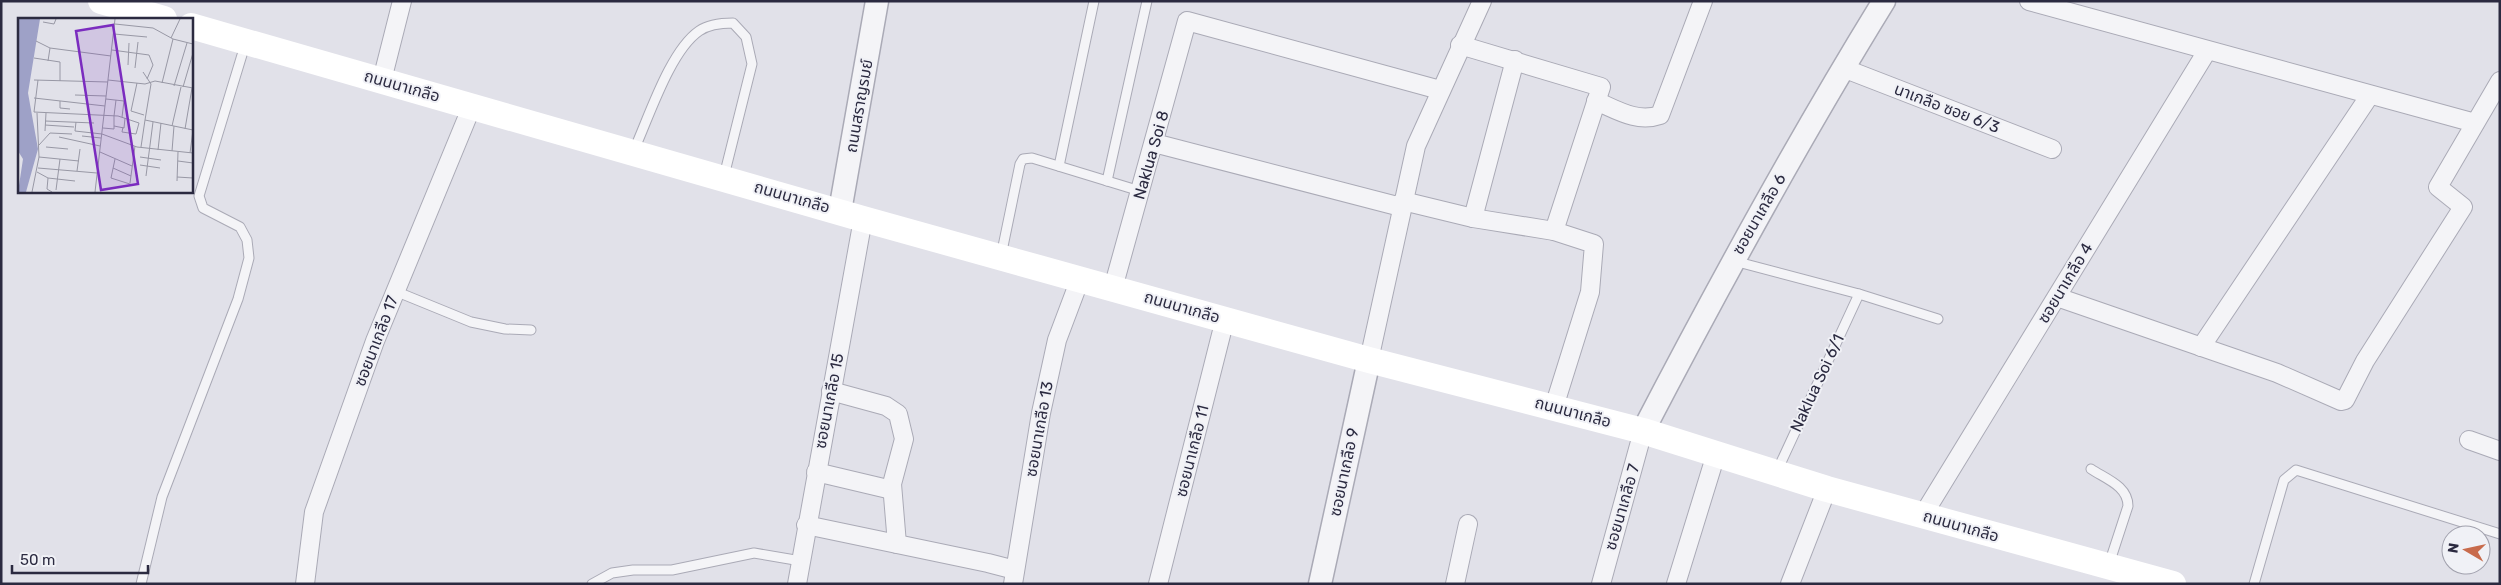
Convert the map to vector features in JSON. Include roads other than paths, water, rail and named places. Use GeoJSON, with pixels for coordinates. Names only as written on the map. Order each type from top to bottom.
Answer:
{"type":"FeatureCollection","features":[{"type":"Feature","properties":{"kind":"main road"},"geometry":{"type":"LineString","coordinates":[[101,1],[153,11]]}},
{"type":"Feature","properties":{"kind":"main road","name":"ถนนนาเกลือ"},"geometry":{"type":"LineString","coordinates":[[192,26],[852,215],[1369,360],[1643,431],[1827,489],[2173,584]]}},
{"type":"Feature","properties":{"kind":"street"},"geometry":{"type":"LineString","coordinates":[[382,80],[402,1]]}},
{"type":"Feature","properties":{"kind":"street","name":"ถนนสราญรมย์"},"geometry":{"type":"LineString","coordinates":[[852,215],[877,1]]}},
{"type":"Feature","properties":{"kind":"street"},"geometry":{"type":"LineString","coordinates":[[1369,360],[1416,146],[1460,45],[1482,1]]}},
{"type":"Feature","properties":{"kind":"street"},"geometry":{"type":"LineString","coordinates":[[1596,101],[1626,114],[1647,120],[1660,115],[1703,1]]}},
{"type":"Feature","properties":{"kind":"street","name":"ซอยนาเกลือ 6"},"geometry":{"type":"LineString","coordinates":[[1643,431],[1732,261],[1843,68],[1884,1]]}},
{"type":"Feature","properties":{"kind":"street"},"geometry":{"type":"LineString","coordinates":[[2029,1],[2475,123]]}},
{"type":"Feature","properties":{"kind":"street","name":"Naklua Soi 8"},"geometry":{"type":"LineString","coordinates":[[1113,288],[1187,21],[1440,90]]}},
{"type":"Feature","properties":{"kind":"street"},"geometry":{"type":"LineString","coordinates":[[1460,45],[1601,87],[1554,231]]}},
{"type":"Feature","properties":{"kind":"street","name":"ซอยนาเกลือ 4"},"geometry":{"type":"LineString","coordinates":[[1923,515],[2207,51]]}},
{"type":"Feature","properties":{"kind":"street"},"geometry":{"type":"LineString","coordinates":[[1473,218],[1515,60]]}},
{"type":"Feature","properties":{"kind":"street","name":"นาเกลือ ซอย 6/3"},"geometry":{"type":"LineString","coordinates":[[1843,68],[2052,149]]}},
{"type":"Feature","properties":{"kind":"street"},"geometry":{"type":"LineString","coordinates":[[2056,297],[2276,373],[2341,401],[2345,400],[2365,361],[2463,207],[2438,187],[2500,80]]}},
{"type":"Feature","properties":{"kind":"street"},"geometry":{"type":"LineString","coordinates":[[2201,347],[2370,95]]}},
{"type":"Feature","properties":{"kind":"street","name":"ซอยนาเกลือ 17"},"geometry":{"type":"LineString","coordinates":[[305,584],[314,512],[375,340],[472,106]]}},
{"type":"Feature","properties":{"kind":"street"},"geometry":{"type":"LineString","coordinates":[[1154,143],[1402,204],[1554,231],[1594,244],[1590,292],[1554,407]]}},
{"type":"Feature","properties":{"kind":"street","name":"ซอยนาเกลือ 15"},"geometry":{"type":"LineString","coordinates":[[797,584],[831,391],[852,215]]}},
{"type":"Feature","properties":{"kind":"street","name":"ซอยนาเกลือ 13"},"geometry":{"type":"LineString","coordinates":[[1014,577],[1041,414],[1057,340],[1080,279]]}},
{"type":"Feature","properties":{"kind":"street","name":"ซอยนาเกลือ 11"},"geometry":{"type":"LineString","coordinates":[[1158,584],[1225,319]]}},
{"type":"Feature","properties":{"kind":"street","name":"ซอยนาเกลือ 9"},"geometry":{"type":"LineString","coordinates":[[1320,584],[1369,360]]}},
{"type":"Feature","properties":{"kind":"street"},"geometry":{"type":"LineString","coordinates":[[831,391],[886,406],[898,414],[904,439],[892,490],[897,544]]}},
{"type":"Feature","properties":{"kind":"street","name":"ซอยนาเกลือ 7"},"geometry":{"type":"LineString","coordinates":[[1601,584],[1643,431]]}},
{"type":"Feature","properties":{"kind":"street"},"geometry":{"type":"LineString","coordinates":[[2469,440],[2500,451]]}},
{"type":"Feature","properties":{"kind":"street"},"geometry":{"type":"LineString","coordinates":[[1676,584],[1716,454]]}},
{"type":"Feature","properties":{"kind":"street"},"geometry":{"type":"LineString","coordinates":[[816,472],[892,490]]}},
{"type":"Feature","properties":{"kind":"street"},"geometry":{"type":"LineString","coordinates":[[1790,584],[1827,489]]}},
{"type":"Feature","properties":{"kind":"street"},"geometry":{"type":"LineString","coordinates":[[1455,584],[1468,524]]}},
{"type":"Feature","properties":{"kind":"street"},"geometry":{"type":"LineString","coordinates":[[806,526],[897,544],[1014,577]]}},
{"type":"Feature","properties":{"kind":"lane"},"geometry":{"type":"LineString","coordinates":[[1059,166],[1094,1]]}},
{"type":"Feature","properties":{"kind":"lane"},"geometry":{"type":"LineString","coordinates":[[1107,181],[1147,1]]}},
{"type":"Feature","properties":{"kind":"lane"},"geometry":{"type":"LineString","coordinates":[[633,152],[669,70],[686,44],[700,30],[718,23],[733,23],[746,37],[752,64],[724,178]]}},
{"type":"Feature","properties":{"kind":"lane"},"geometry":{"type":"LineString","coordinates":[[141,584],[162,497],[238,299],[249,258],[247,240],[240,227],[203,208],[198,196],[246,43]]}},
{"type":"Feature","properties":{"kind":"lane"},"geometry":{"type":"LineString","coordinates":[[1001,257],[1020,164],[1023,159],[1032,158],[1140,191]]}},
{"type":"Feature","properties":{"kind":"lane"},"geometry":{"type":"LineString","coordinates":[[1732,261],[1859,294],[1938,319]]}},
{"type":"Feature","properties":{"kind":"lane"},"geometry":{"type":"LineString","coordinates":[[395,291],[470,322],[506,329],[531,330]]}},
{"type":"Feature","properties":{"kind":"lane","name":"Naklua Soi 6/1"},"geometry":{"type":"LineString","coordinates":[[1776,473],[1859,294]]}},
{"type":"Feature","properties":{"kind":"lane"},"geometry":{"type":"LineString","coordinates":[[2091,469],[2121,488],[2128,498],[2108,566]]}},
{"type":"Feature","properties":{"kind":"lane"},"geometry":{"type":"LineString","coordinates":[[2254,584],[2284,480],[2289,473],[2296,470],[2500,534]]}},
{"type":"Feature","properties":{"kind":"lane"},"geometry":{"type":"LineString","coordinates":[[592,584],[612,573],[633,570],[672,570],[754,552],[801,561]]}}]}
